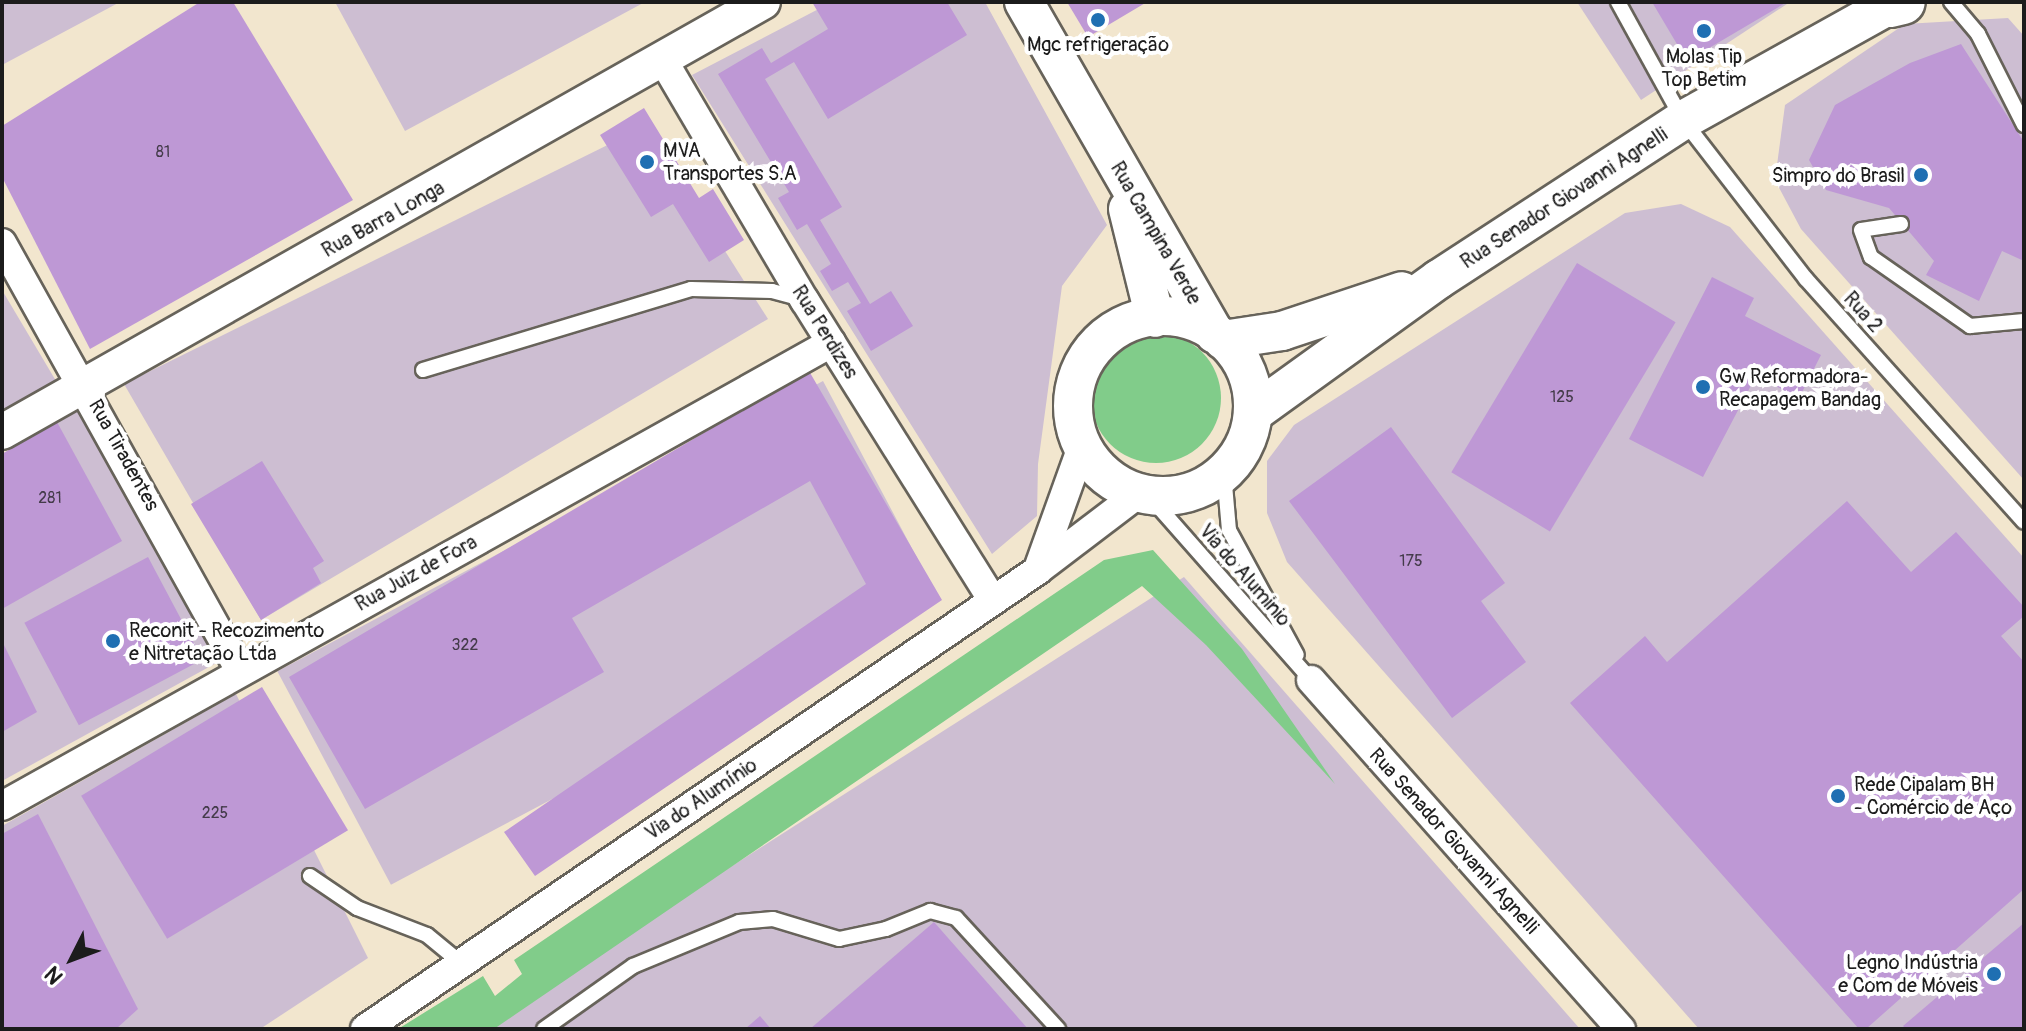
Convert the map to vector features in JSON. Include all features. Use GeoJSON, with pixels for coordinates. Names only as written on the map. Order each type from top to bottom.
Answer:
{"type":"FeatureCollection","features":[{"type":"Feature","properties":{"kind":"main road","name":"Rua Campina Verde"},"geometry":{"type":"LineString","coordinates":[[1024,2],[1219,337]]}},
{"type":"Feature","properties":{"kind":"main road","name":"Rua Senador Giovanni Agnelli"},"geometry":{"type":"LineString","coordinates":[[1253,413],[1439,279],[1683,120],[1896,3]]}},
{"type":"Feature","properties":{"kind":"main road","name":"Rua Campina Verde"},"geometry":{"type":"LineString","coordinates":[[1098,132],[1129,211],[1155,318]]}},
{"type":"Feature","properties":{"kind":"main road"},"geometry":{"type":"LineString","coordinates":[[1219,337],[1282,331],[1439,279]]}},
{"type":"Feature","properties":{"kind":"main road"},"geometry":{"type":"LineString","coordinates":[[1155,318],[1191,321],[1219,337],[1246,373],[1253,413],[1248,435],[1224,473],[1189,492],[1144,494],[1096,468],[1082,447],[1073,408],[1080,369],[1115,330],[1155,318]]}},
{"type":"Feature","properties":{"kind":"street","name":"Rua Barra Longa"},"geometry":{"type":"LineString","coordinates":[[2,432],[664,62],[763,2]]}},
{"type":"Feature","properties":{"kind":"street","name":"Rua Perdizes"},"geometry":{"type":"LineString","coordinates":[[664,62],[805,301],[992,599]]}},
{"type":"Feature","properties":{"kind":"street","name":"Rua Tiradentes"},"geometry":{"type":"LineString","coordinates":[[2,243],[85,385],[240,670]]}},
{"type":"Feature","properties":{"kind":"street","name":"Rua Juiz de Fora"},"geometry":{"type":"LineString","coordinates":[[2,806],[240,670],[831,343]]}},
{"type":"Feature","properties":{"kind":"street"},"geometry":{"type":"LineString","coordinates":[[1038,570],[1082,447]]}},
{"type":"Feature","properties":{"kind":"street","name":"Via do Alumínio"},"geometry":{"type":"LineString","coordinates":[[365,1029],[1038,570],[1144,494]]}},
{"type":"Feature","properties":{"kind":"street","name":"Rua Senador Giovanni Agnelli"},"geometry":{"type":"LineString","coordinates":[[1311,680],[1621,1029]]}},
{"type":"Feature","properties":{"kind":"lane","name":"Rua 2"},"geometry":{"type":"LineString","coordinates":[[1618,2],[1683,120],[1806,279],[2024,522]]}},
{"type":"Feature","properties":{"kind":"lane"},"geometry":{"type":"LineString","coordinates":[[1951,2],[1978,34],[2024,125]]}},
{"type":"Feature","properties":{"kind":"lane"},"geometry":{"type":"LineString","coordinates":[[1901,224],[1861,230],[1871,257],[1970,326],[2024,321]]}},
{"type":"Feature","properties":{"kind":"lane"},"geometry":{"type":"LineString","coordinates":[[423,370],[691,289],[772,291],[805,301]]}},
{"type":"Feature","properties":{"kind":"lane","name":"Rua Senador Giovanni Agnelli"},"geometry":{"type":"LineString","coordinates":[[1224,473],[1229,530],[1311,680]]}},
{"type":"Feature","properties":{"kind":"lane","name":"Via do Aluminio"},"geometry":{"type":"LineString","coordinates":[[1144,494],[1311,680]]}},
{"type":"Feature","properties":{"kind":"lane"},"geometry":{"type":"LineString","coordinates":[[310,876],[357,908],[427,935],[461,963]]}},
{"type":"Feature","properties":{"kind":"lane"},"geometry":{"type":"LineString","coordinates":[[544,1029],[633,966],[739,922],[773,919],[839,939],[886,929],[930,911],[956,918],[1058,1029]]}},
{"type":"Feature","properties":{"kind":"shaded area"},"geometry":{"type":"Polygon","coordinates":[[[2,2],[120,2],[2,65],[2,2]]]}},
{"type":"Feature","properties":{"kind":"shaded area"},"geometry":{"type":"Polygon","coordinates":[[[335,2],[645,2],[405,131],[335,2]]]}},
{"type":"Feature","properties":{"kind":"shaded area"},"geometry":{"type":"Polygon","coordinates":[[[832,2],[985,2],[1107,225],[1062,286],[1038,464],[1037,516],[992,554],[692,75],[832,2]]]}},
{"type":"Feature","properties":{"kind":"shaded area","name":"Molas Tip Top Betim"},"geometry":{"type":"Polygon","coordinates":[[[1577,2],[1790,2],[1641,100],[1577,2]]]}},
{"type":"Feature","properties":{"kind":"shaded area"},"geometry":{"type":"Polygon","coordinates":[[[2008,18],[2024,36],[2024,480],[1801,229],[1775,180],[1785,105],[1905,24],[2008,18]]]}},
{"type":"Feature","properties":{"kind":"shaded area"},"geometry":{"type":"Polygon","coordinates":[[[646,126],[768,319],[261,620],[124,384],[646,126]]]}},
{"type":"Feature","properties":{"kind":"shaded area"},"geometry":{"type":"Polygon","coordinates":[[[1681,204],[1730,227],[2024,558],[2024,1029],[1699,1029],[1287,562],[1267,513],[1267,461],[1294,425],[1625,213],[1681,204]]]}},
{"type":"Feature","properties":{"kind":"shaded area"},"geometry":{"type":"Polygon","coordinates":[[[2,290],[56,381],[2,411],[2,290]]]}},
{"type":"Feature","properties":{"kind":"shaded area"},"geometry":{"type":"Polygon","coordinates":[[[823,381],[937,595],[391,885],[277,671],[823,381]]]}},
{"type":"Feature","properties":{"kind":"shaded area"},"geometry":{"type":"Polygon","coordinates":[[[85,407],[218,662],[2,781],[2,454],[85,407]]]}},
{"type":"Feature","properties":{"kind":"shaded area"},"geometry":{"type":"Polygon","coordinates":[[[1184,577],[1580,1029],[477,1029],[1184,577]]]}},
{"type":"Feature","properties":{"kind":"shaded area"},"geometry":{"type":"Polygon","coordinates":[[[236,694],[368,958],[260,1029],[2,1029],[2,826],[236,694]]]}},
{"type":"Feature","properties":{"kind":"green space"},"geometry":{"type":"Polygon","coordinates":[[[1156,333],[1181,338],[1202,352],[1216,373],[1221,398],[1216,423],[1202,444],[1181,458],[1156,463],[1131,458],[1110,444],[1096,423],[1091,398],[1096,373],[1110,352],[1131,338],[1156,333]]]}},
{"type":"Feature","properties":{"kind":"green space"},"geometry":{"type":"Polygon","coordinates":[[[1153,550],[1242,649],[1335,784],[1206,645],[1142,586],[494,1029],[398,1029],[483,976],[495,996],[522,974],[514,960],[1104,560],[1153,550]]]}},
{"type":"Feature","properties":{"kind":"building"},"geometry":{"type":"Polygon","coordinates":[[[200,2],[233,2],[353,200],[90,349],[2,177],[2,126],[200,2]]]}},
{"type":"Feature","properties":{"kind":"building"},"geometry":{"type":"Polygon","coordinates":[[[812,2],[947,2],[967,35],[828,119],[794,62],[765,79],[842,207],[820,220],[870,304],[891,291],[913,326],[871,351],[847,311],[861,303],[848,282],[832,291],[820,271],[831,264],[807,224],[797,230],[778,198],[789,192],[718,74],[762,48],[771,63],[828,29],[812,2]]]}},
{"type":"Feature","properties":{"kind":"building","name":"Mgc refrigeração"},"geometry":{"type":"Polygon","coordinates":[[[1067,2],[1147,2],[1088,37],[1067,2]]]}},
{"type":"Feature","properties":{"kind":"building","name":"Molas Tip Top Betim"},"geometry":{"type":"Polygon","coordinates":[[[1652,2],[1787,2],[1687,61],[1652,2]]]}},
{"type":"Feature","properties":{"kind":"building","name":"Simpro do Brasil"},"geometry":{"type":"Polygon","coordinates":[[[1961,44],[2024,142],[2024,261],[2002,251],[1979,301],[1926,275],[1934,261],[1889,208],[1826,190],[1809,160],[1835,105],[1910,63],[1961,44]]]}},
{"type":"Feature","properties":{"kind":"building","name":"MVA Transportes S.A"},"geometry":{"type":"Polygon","coordinates":[[[644,108],[699,198],[713,189],[744,240],[709,262],[673,204],[651,217],[600,135],[644,108]]]}},
{"type":"Feature","properties":{"kind":"building"},"geometry":{"type":"Polygon","coordinates":[[[1577,263],[1676,322],[1550,531],[1451,472],[1577,263]]]}},
{"type":"Feature","properties":{"kind":"building","name":"Gw Reformadora- Recapagem Bandag"},"geometry":{"type":"Polygon","coordinates":[[[1712,277],[1754,298],[1745,316],[1821,355],[1799,398],[1756,376],[1703,477],[1629,439],[1712,277]]]}},
{"type":"Feature","properties":{"kind":"building"},"geometry":{"type":"Polygon","coordinates":[[[809,371],[942,600],[535,876],[504,832],[866,584],[810,481],[572,618],[604,672],[365,809],[289,677],[809,371]]]}},
{"type":"Feature","properties":{"kind":"building"},"geometry":{"type":"Polygon","coordinates":[[[57,422],[122,541],[2,609],[2,454],[57,422]]]}},
{"type":"Feature","properties":{"kind":"building"},"geometry":{"type":"Polygon","coordinates":[[[1391,427],[1505,583],[1481,601],[1526,662],[1452,718],[1289,501],[1391,427]]]}},
{"type":"Feature","properties":{"kind":"building"},"geometry":{"type":"Polygon","coordinates":[[[262,461],[324,561],[313,568],[321,583],[261,620],[191,504],[262,461]]]}},
{"type":"Feature","properties":{"kind":"building","name":"Rede Cipalam BH - Comércio de Aço"},"geometry":{"type":"Polygon","coordinates":[[[1847,501],[1911,572],[1956,532],[2024,607],[2024,616],[2001,636],[2024,662],[2024,889],[1866,1029],[1859,1029],[1570,703],[1645,636],[1667,662],[1847,501]]]}},
{"type":"Feature","properties":{"kind":"building","name":"Reconit - Recozimento e Nitretação Ltda"},"geometry":{"type":"Polygon","coordinates":[[[148,557],[202,659],[79,725],[24,623],[148,557]]]}},
{"type":"Feature","properties":{"kind":"building"},"geometry":{"type":"Polygon","coordinates":[[[2,641],[37,712],[2,732],[2,641]]]}},
{"type":"Feature","properties":{"kind":"building"},"geometry":{"type":"Polygon","coordinates":[[[262,687],[348,830],[167,939],[81,796],[262,687]]]}},
{"type":"Feature","properties":{"kind":"building"},"geometry":{"type":"Polygon","coordinates":[[[38,814],[138,1009],[116,1029],[2,1029],[2,834],[38,814]]]}},
{"type":"Feature","properties":{"kind":"building"},"geometry":{"type":"Polygon","coordinates":[[[934,922],[1028,1029],[810,1029],[934,922]]]}},
{"type":"Feature","properties":{"kind":"building","name":"Legno Indústria e Com de Móveis"},"geometry":{"type":"Polygon","coordinates":[[[2024,923],[2024,1029],[1906,1029],[1903,1026],[2024,923]]]}},
{"type":"Feature","properties":{"kind":"building"},"geometry":{"type":"Polygon","coordinates":[[[760,1016],[771,1029],[745,1029],[760,1016]]]}},
{"type":"Feature","properties":{"kind":"place","name":"Mgc refrigeração"},"geometry":{"type":"Point","coordinates":[1098,20]}},
{"type":"Feature","properties":{"kind":"place","name":"Molas Tip Top Betim"},"geometry":{"type":"Point","coordinates":[1704,31]}},
{"type":"Feature","properties":{"kind":"place","name":"MVA Transportes S.A"},"geometry":{"type":"Point","coordinates":[647,162]}},
{"type":"Feature","properties":{"kind":"place","name":"Simpro do Brasil"},"geometry":{"type":"Point","coordinates":[1921,175]}},
{"type":"Feature","properties":{"kind":"place","name":"Gw Reformadora- Recapagem Bandag"},"geometry":{"type":"Point","coordinates":[1703,387]}},
{"type":"Feature","properties":{"kind":"place","name":"Reconit - Recozimento e Nitretação Ltda"},"geometry":{"type":"Point","coordinates":[113,641]}},
{"type":"Feature","properties":{"kind":"place","name":"Rede Cipalam BH - Comércio de Aço"},"geometry":{"type":"Point","coordinates":[1838,796]}},
{"type":"Feature","properties":{"kind":"place","name":"Legno Indústria e Com de Móveis"},"geometry":{"type":"Point","coordinates":[1994,974]}}]}
